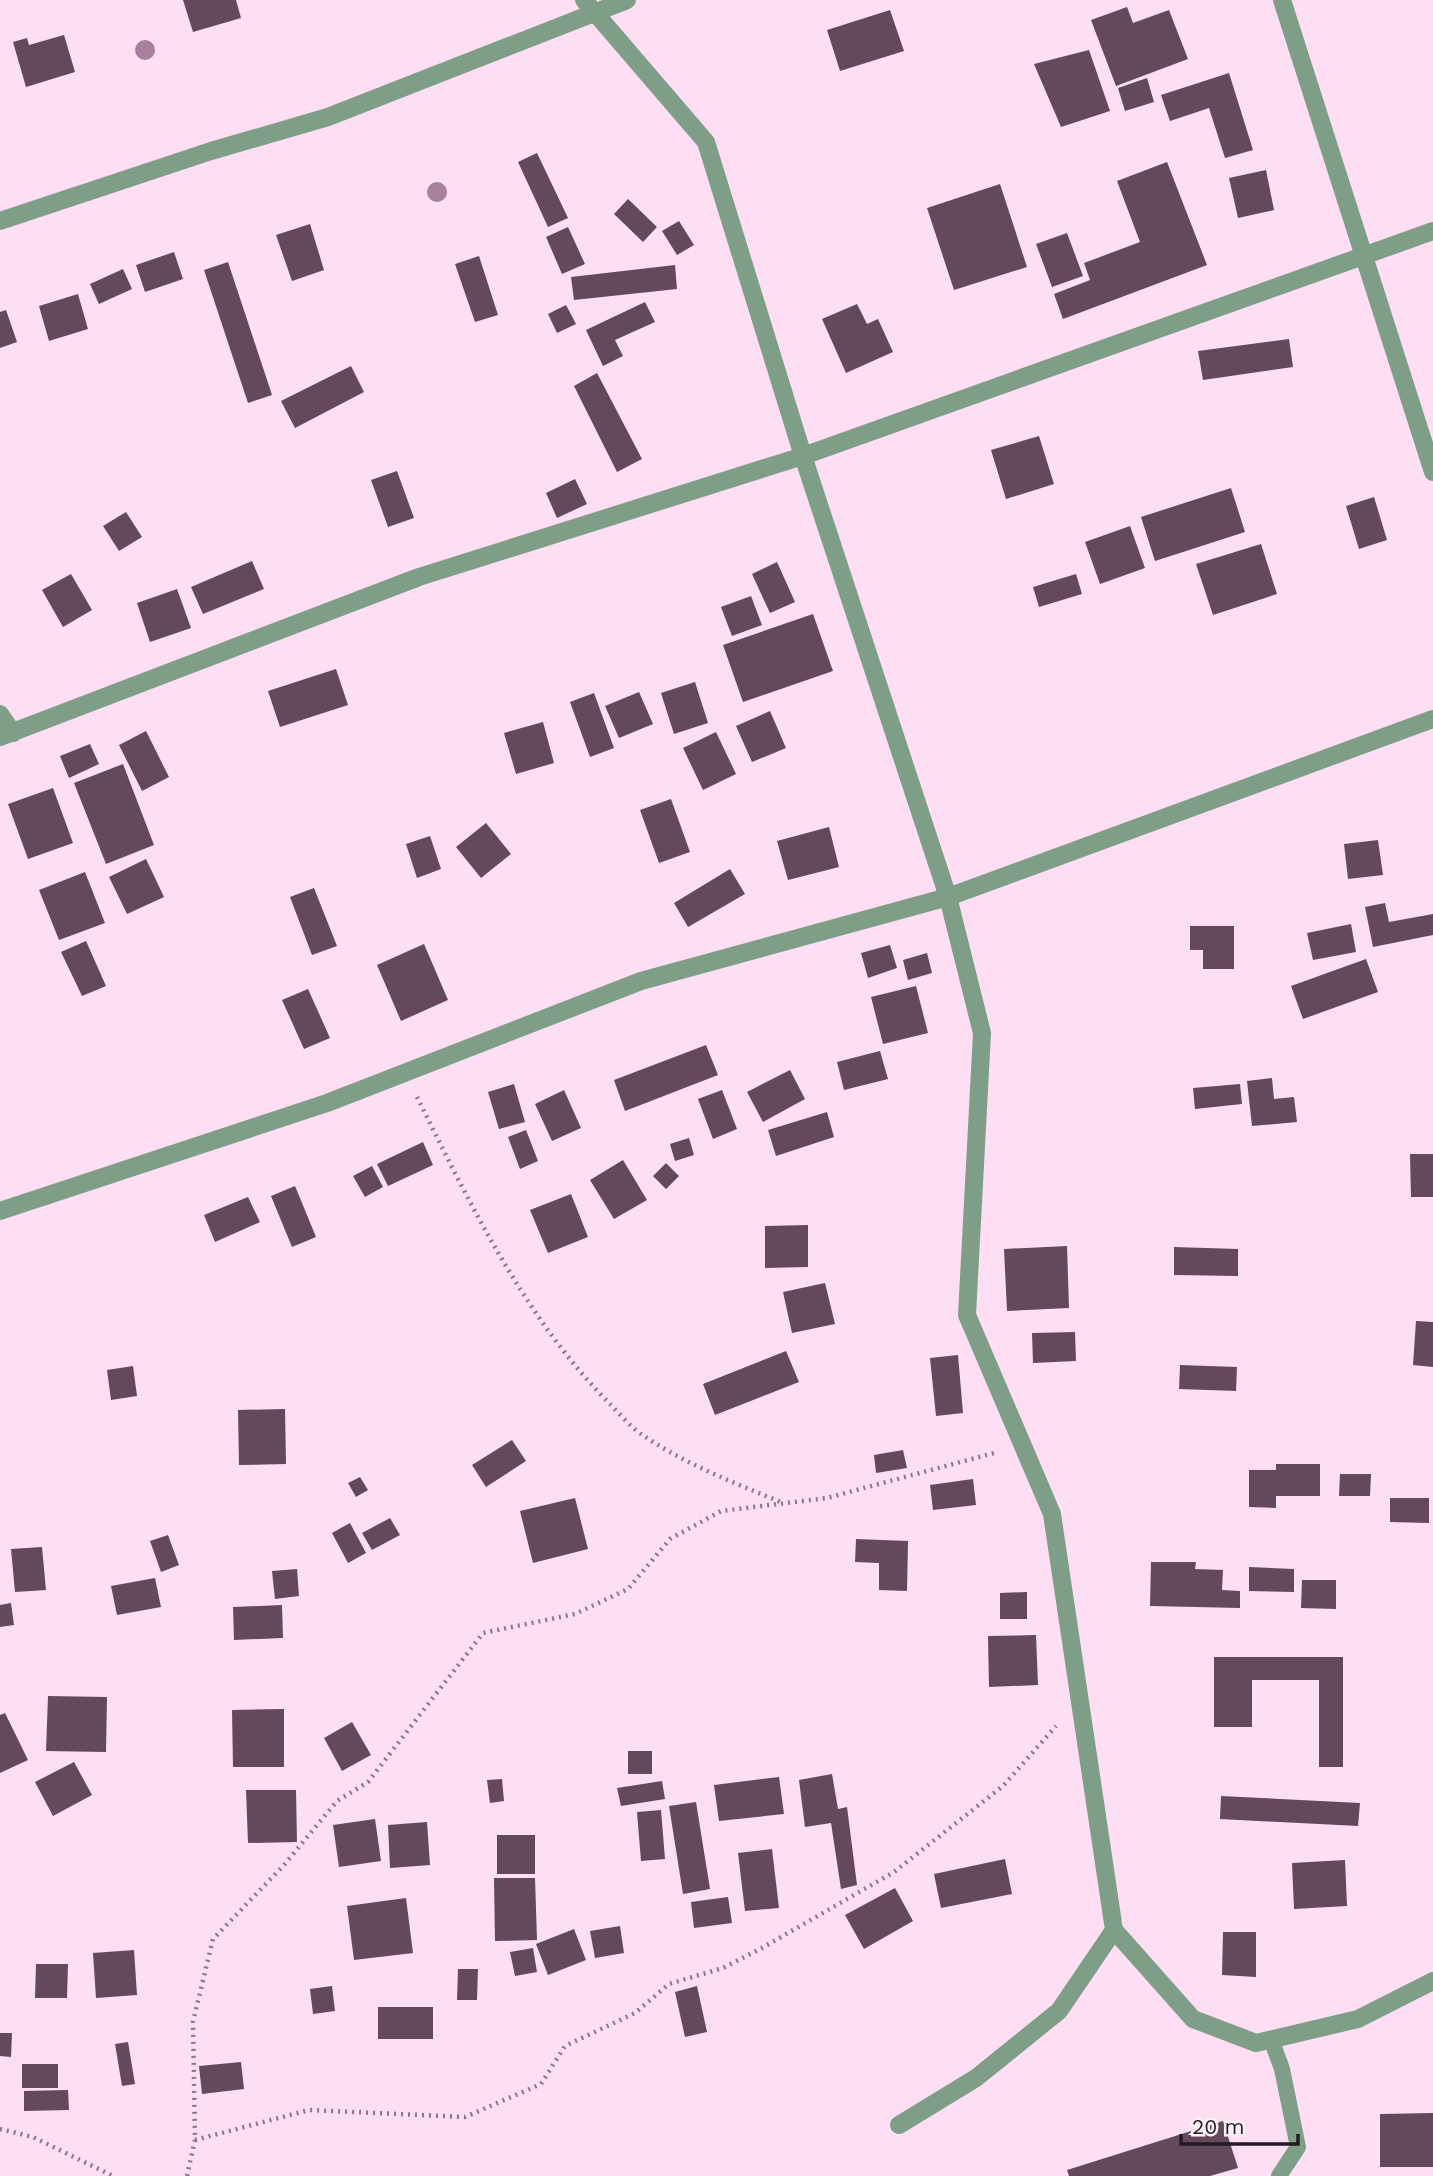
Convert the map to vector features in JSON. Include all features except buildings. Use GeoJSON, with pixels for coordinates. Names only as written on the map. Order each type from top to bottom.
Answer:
{"type":"FeatureCollection","features":[{"type":"Feature","properties":{"kind":"street"},"geometry":{"type":"LineString","coordinates":[[0,221],[211,150],[328,117],[590,6],[627,0]]}},
{"type":"Feature","properties":{"kind":"street"},"geometry":{"type":"LineString","coordinates":[[1282,0],[1433,472]]}},
{"type":"Feature","properties":{"kind":"street"},"geometry":{"type":"LineString","coordinates":[[590,6],[706,142],[803,456],[948,897],[982,1033],[967,1315],[1052,1514],[1114,1930],[1193,2019],[1256,2043],[1358,2019],[1433,1981]]}},
{"type":"Feature","properties":{"kind":"street"},"geometry":{"type":"LineString","coordinates":[[0,714],[7,735],[419,578],[803,456],[1364,257],[1433,230]]}},
{"type":"Feature","properties":{"kind":"street"},"geometry":{"type":"LineString","coordinates":[[0,1211],[327,1103],[641,981],[948,897],[1433,719]]}},
{"type":"Feature","properties":{"kind":"street"},"geometry":{"type":"LineString","coordinates":[[899,2125],[976,2078],[1059,2011],[1114,1930]]}},
{"type":"Feature","properties":{"kind":"lane"},"geometry":{"type":"LineString","coordinates":[[1270,2039],[1282,2069],[1298,2147],[1279,2176]]}},
{"type":"Feature","properties":{"kind":"path"},"geometry":{"type":"LineString","coordinates":[[405,1073],[474,1210],[524,1293],[587,1380],[641,1435],[701,1469],[784,1503]]}},
{"type":"Feature","properties":{"kind":"path"},"geometry":{"type":"LineString","coordinates":[[187,2176],[195,2140],[193,2022],[214,1939],[284,1865],[337,1801],[368,1782],[483,1633],[575,1614],[628,1589],[670,1539],[721,1511],[827,1498],[1022,1444]]}},
{"type":"Feature","properties":{"kind":"path"},"geometry":{"type":"LineString","coordinates":[[195,2140],[309,2110],[465,2118],[541,2084],[565,2046],[635,2013],[669,1984],[742,1958],[894,1872],[1003,1786],[1080,1700]]}},
{"type":"Feature","properties":{"kind":"path"},"geometry":{"type":"LineString","coordinates":[[0,2129],[33,2137],[113,2176]]}}]}
